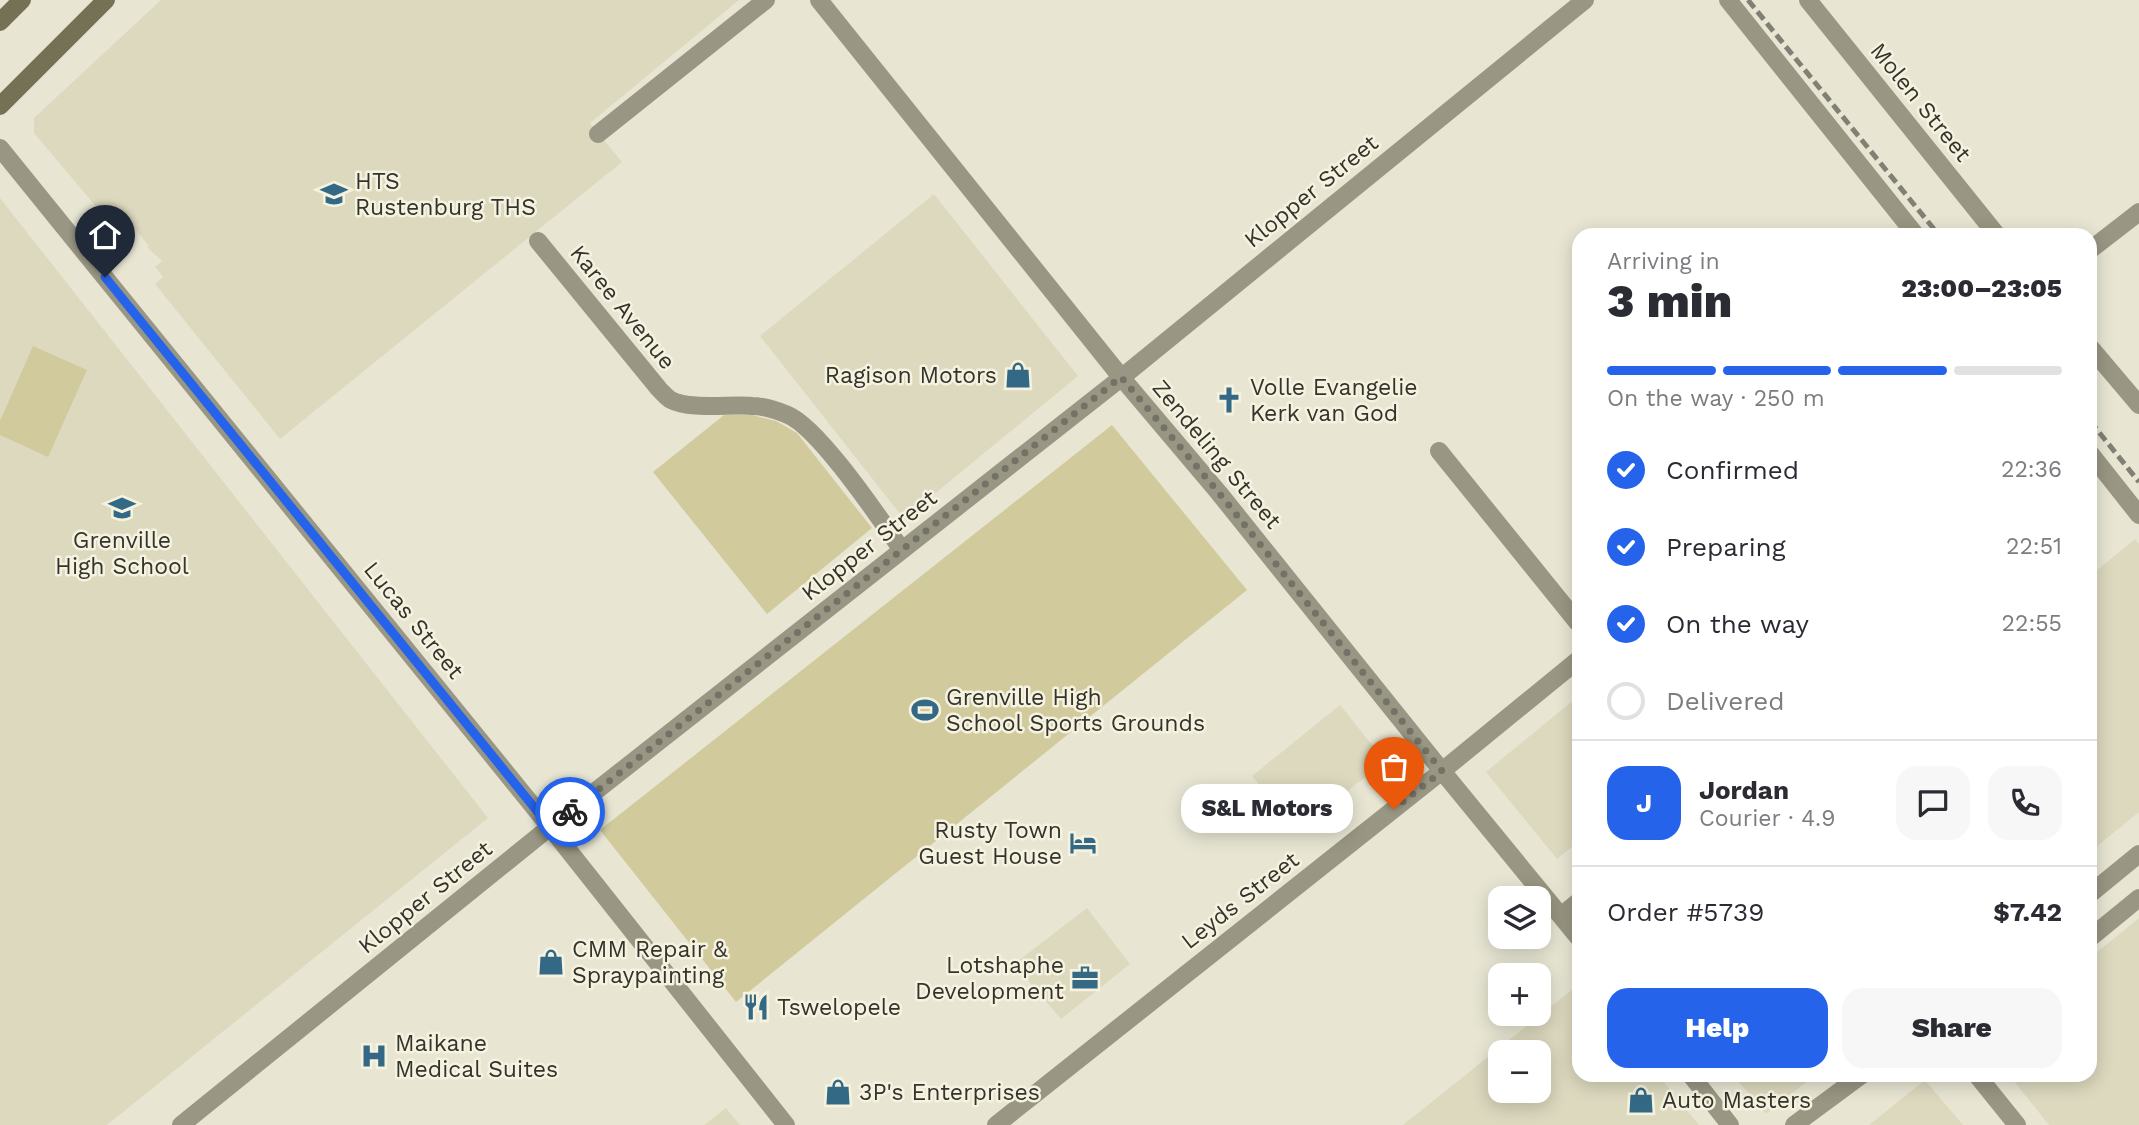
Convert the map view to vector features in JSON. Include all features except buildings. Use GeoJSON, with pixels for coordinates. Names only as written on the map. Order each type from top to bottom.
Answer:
{"type":"FeatureCollection","features":[{"type":"Feature","properties":{"kind":"main road"},"geometry":{"type":"LineString","coordinates":[[0,22],[22,0]]}},
{"type":"Feature","properties":{"kind":"main road"},"geometry":{"type":"LineString","coordinates":[[0,106],[106,0]]}},
{"type":"Feature","properties":{"kind":"street"},"geometry":{"type":"LineString","coordinates":[[598,134],[766,0]]}},
{"type":"Feature","properties":{"kind":"street","name":"Zendeling Street"},"geometry":{"type":"LineString","coordinates":[[819,0],[1121,377],[1219,493],[1572,929]]}},
{"type":"Feature","properties":{"kind":"street","name":"Klopper Street"},"geometry":{"type":"LineString","coordinates":[[181,1125],[550,827],[1121,377],[1585,0]]}},
{"type":"Feature","properties":{"kind":"street"},"geometry":{"type":"LineString","coordinates":[[1728,0],[1910,228]]}},
{"type":"Feature","properties":{"kind":"street","name":"Molen Street"},"geometry":{"type":"LineString","coordinates":[[1808,0],[1991,228]]}},
{"type":"Feature","properties":{"kind":"street","name":"Lucas Street"},"geometry":{"type":"LineString","coordinates":[[0,148],[550,827],[786,1125]]}},
{"type":"Feature","properties":{"kind":"street"},"geometry":{"type":"LineString","coordinates":[[2097,245],[2139,212]]}},
{"type":"Feature","properties":{"kind":"street","name":"Karee Avenue"},"geometry":{"type":"LineString","coordinates":[[538,242],[671,400],[703,405],[752,405],[791,416],[811,432],[902,550]]}},
{"type":"Feature","properties":{"kind":"street"},"geometry":{"type":"LineString","coordinates":[[2097,355],[2139,405]]}},
{"type":"Feature","properties":{"kind":"street"},"geometry":{"type":"LineString","coordinates":[[1439,451],[1572,616]]}},
{"type":"Feature","properties":{"kind":"street"},"geometry":{"type":"LineString","coordinates":[[2097,462],[2139,515]]}},
{"type":"Feature","properties":{"kind":"street","name":"Leyds Street"},"geometry":{"type":"LineString","coordinates":[[996,1125],[1572,665]]}},
{"type":"Feature","properties":{"kind":"street"},"geometry":{"type":"LineString","coordinates":[[2097,888],[2139,854]]}},
{"type":"Feature","properties":{"kind":"street"},"geometry":{"type":"LineString","coordinates":[[2097,932],[2139,898]]}},
{"type":"Feature","properties":{"kind":"street"},"geometry":{"type":"LineString","coordinates":[[1562,916],[1572,907]]}},
{"type":"Feature","properties":{"kind":"street"},"geometry":{"type":"LineString","coordinates":[[1696,1082],[1730,1125]]}},
{"type":"Feature","properties":{"kind":"street"},"geometry":{"type":"LineString","coordinates":[[1797,1124],[1852,1082]]}},
{"type":"Feature","properties":{"kind":"street"},"geometry":{"type":"LineString","coordinates":[[1982,1082],[2017,1125]]}},
{"type":"Feature","properties":{"kind":"shaded area","name":"HTS Rustenburg THS"},"geometry":{"type":"Polygon","coordinates":[[[161,0],[739,0],[590,123],[622,162],[280,439],[155,284],[163,277],[155,267],[162,261],[147,247],[149,246],[132,225],[120,235],[34,133],[34,118],[161,0]]]}},
{"type":"Feature","properties":{"kind":"shaded area"},"geometry":{"type":"Polygon","coordinates":[[[934,194],[1078,376],[904,519],[760,336],[934,194]]]}},
{"type":"Feature","properties":{"kind":"shaded area","name":"Grenville High School"},"geometry":{"type":"Polygon","coordinates":[[[0,198],[488,818],[107,1125],[0,1125],[0,198]]]}},
{"type":"Feature","properties":{"kind":"shaded area"},"geometry":{"type":"Polygon","coordinates":[[[33,346],[87,370],[48,457],[0,435],[0,421],[33,346]]]}},
{"type":"Feature","properties":{"kind":"shaded area"},"geometry":{"type":"Polygon","coordinates":[[[724,415],[752,415],[776,421],[797,433],[872,528],[767,614],[653,472],[724,415]]]}},
{"type":"Feature","properties":{"kind":"shaded area","name":"Grenville High School Sports Grounds"},"geometry":{"type":"Polygon","coordinates":[[[1112,425],[1247,590],[736,1002],[600,830],[1112,425]]]}},
{"type":"Feature","properties":{"kind":"shaded area"},"geometry":{"type":"Polygon","coordinates":[[[2135,539],[2139,544],[2139,812],[2097,846],[2097,570],[2135,539]]]}},
{"type":"Feature","properties":{"kind":"shaded area"},"geometry":{"type":"Polygon","coordinates":[[[1571,702],[1572,847],[1557,859],[1486,772],[1571,702]]]}},
{"type":"Feature","properties":{"kind":"shaded area"},"geometry":{"type":"Polygon","coordinates":[[[1340,705],[1385,761],[1298,831],[1252,776],[1340,705]]]}},
{"type":"Feature","properties":{"kind":"shaded area"},"geometry":{"type":"Polygon","coordinates":[[[1087,908],[1130,964],[1061,1019],[1014,964],[1087,908]]]}},
{"type":"Feature","properties":{"kind":"shaded area"},"geometry":{"type":"Polygon","coordinates":[[[2139,918],[2139,1125],[2049,1125],[2015,1082],[2097,1082],[2097,952],[2139,918]]]}},
{"type":"Feature","properties":{"kind":"shaded area"},"geometry":{"type":"Polygon","coordinates":[[[1572,990],[1572,1082],[1664,1082],[1699,1125],[1403,1125],[1488,1057],[1488,1103],[1551,1103],[1551,1040],[1509,1040],[1527,1026],[1551,1026],[1551,1007],[1572,990]]]}},
{"type":"Feature","properties":{"kind":"shaded area"},"geometry":{"type":"Polygon","coordinates":[[[1739,1082],[1806,1082],[1766,1114],[1739,1082]]]}},
{"type":"Feature","properties":{"kind":"shaded area"},"geometry":{"type":"Polygon","coordinates":[[[1923,1082],[1927,1082],[1963,1125],[1869,1125],[1923,1082]]]}},
{"type":"Feature","properties":{"kind":"shaded area"},"geometry":{"type":"Polygon","coordinates":[[[726,1108],[740,1125],[704,1125],[726,1108]]]}},
{"type":"Feature","properties":{"kind":"railway"},"geometry":{"type":"LineString","coordinates":[[1748,0],[1933,228]]}},
{"type":"Feature","properties":{"kind":"railway"},"geometry":{"type":"LineString","coordinates":[[2097,430],[2139,482]]}},
{"type":"Feature","properties":{"kind":"way so far"},"geometry":{"type":"LineString","coordinates":[[570,812],[1121,377],[1219,493],[1442,771],[1394,809]]}},
{"type":"Feature","properties":{"kind":"place","name":"HTS Rustenburg THS"},"geometry":{"type":"Point","coordinates":[334,194]}},
{"type":"Feature","properties":{"kind":"place","name":"Ragison Motors"},"geometry":{"type":"Point","coordinates":[1018,375]}},
{"type":"Feature","properties":{"kind":"place","name":"Volle Evangelie Kerk van God"},"geometry":{"type":"Point","coordinates":[1229,400]}},
{"type":"Feature","properties":{"kind":"place","name":"Grenville High School"},"geometry":{"type":"Point","coordinates":[122,508]}},
{"type":"Feature","properties":{"kind":"place","name":"Grenville High School Sports Grounds"},"geometry":{"type":"Point","coordinates":[925,710]}},
{"type":"Feature","properties":{"kind":"place","name":"S&L Motors"},"geometry":{"type":"Point","coordinates":[1394,809]}},
{"type":"Feature","properties":{"kind":"place","name":"Rusty Town Guest House"},"geometry":{"type":"Point","coordinates":[1083,843]}},
{"type":"Feature","properties":{"kind":"place","name":"CMM Repair & Spraypainting"},"geometry":{"type":"Point","coordinates":[551,962]}},
{"type":"Feature","properties":{"kind":"place","name":"Lotshaphe Development"},"geometry":{"type":"Point","coordinates":[1085,978]}},
{"type":"Feature","properties":{"kind":"place","name":"Tswelopele"},"geometry":{"type":"Point","coordinates":[756,1007]}},
{"type":"Feature","properties":{"kind":"place","name":"Maikane Medical Suites"},"geometry":{"type":"Point","coordinates":[374,1056]}},
{"type":"Feature","properties":{"kind":"place","name":"3P's Enterprises"},"geometry":{"type":"Point","coordinates":[838,1092]}},
{"type":"Feature","properties":{"kind":"place","name":"Auto Masters"},"geometry":{"type":"Point","coordinates":[1641,1100]}},
{"type":"Feature","properties":{"kind":"route"},"geometry":{"type":"LineString","coordinates":[[105,277],[550,827],[570,812]]}}]}
